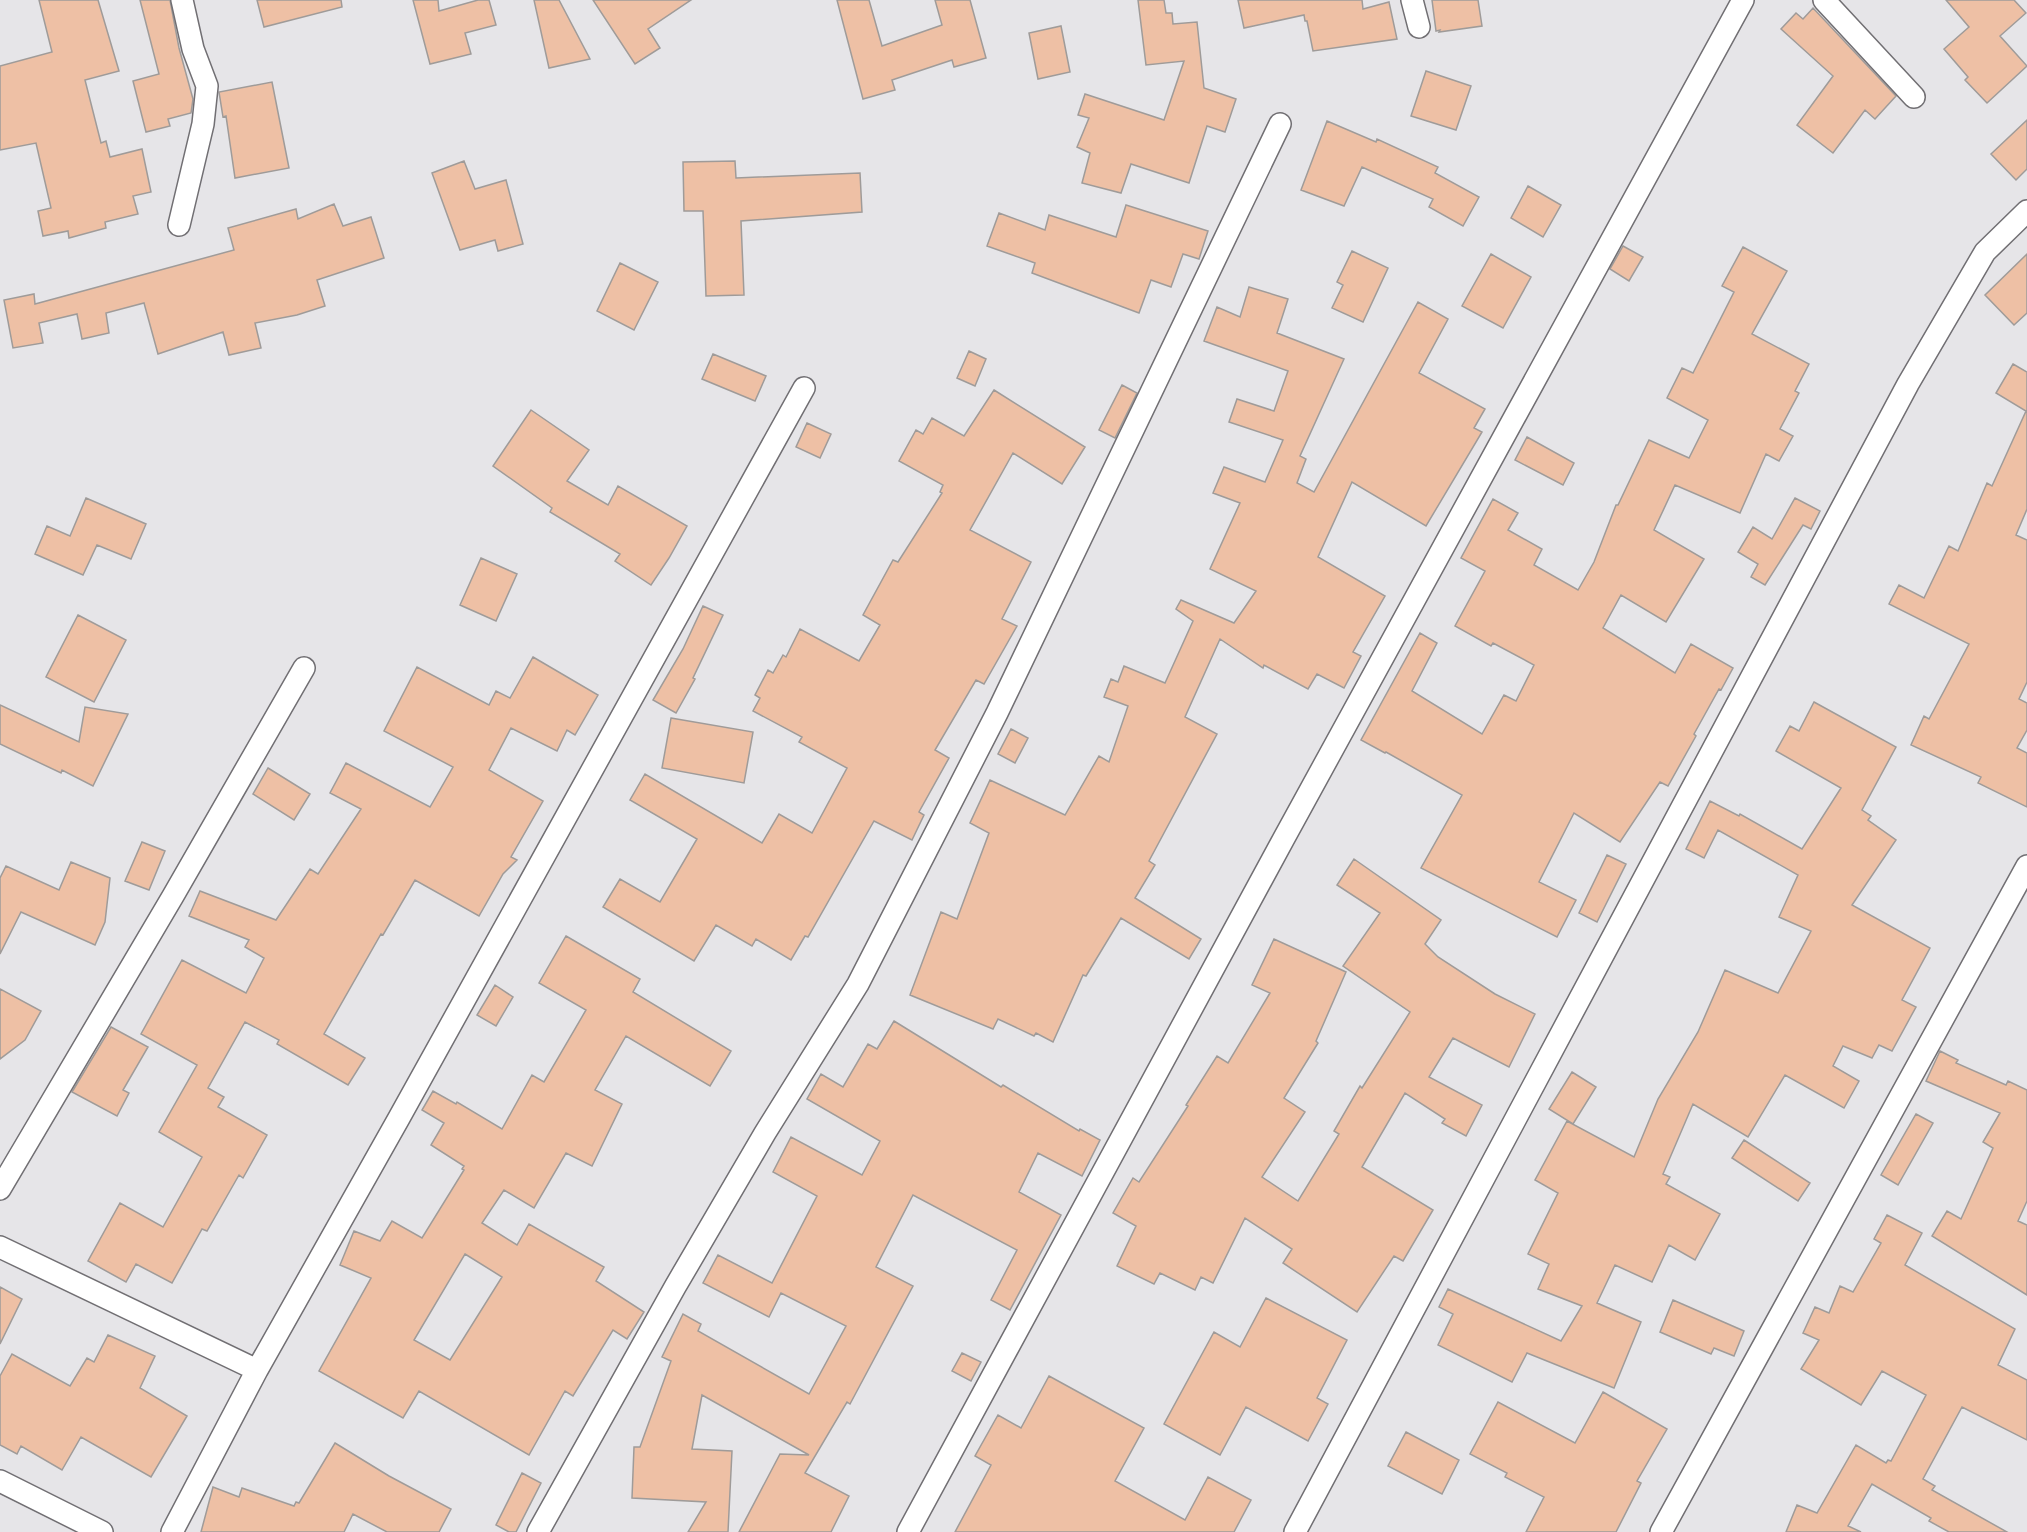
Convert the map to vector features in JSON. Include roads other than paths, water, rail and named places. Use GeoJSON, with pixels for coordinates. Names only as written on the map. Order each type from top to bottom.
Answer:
{"type":"FeatureCollection","features":[{"type":"Feature","properties":{"kind":"street"},"geometry":{"type":"LineString","coordinates":[[179,225],[203,124],[207,86],[193,49],[182,0]]}},
{"type":"Feature","properties":{"kind":"street"},"geometry":{"type":"LineString","coordinates":[[1412,0],[1419,27]]}},
{"type":"Feature","properties":{"kind":"street"},"geometry":{"type":"LineString","coordinates":[[908,1532],[1288,830],[1743,0]]}},
{"type":"Feature","properties":{"kind":"street"},"geometry":{"type":"LineString","coordinates":[[1824,0],[1914,97]]}},
{"type":"Feature","properties":{"kind":"street"},"geometry":{"type":"LineString","coordinates":[[538,1532],[675,1287],[765,1133],[858,984],[997,713],[1281,124]]}},
{"type":"Feature","properties":{"kind":"street"},"geometry":{"type":"LineString","coordinates":[[1295,1532],[1908,384],[1985,252],[2027,211]]}},
{"type":"Feature","properties":{"kind":"street"},"geometry":{"type":"LineString","coordinates":[[172,1532],[257,1370],[804,388]]}},
{"type":"Feature","properties":{"kind":"street"},"geometry":{"type":"LineString","coordinates":[[0,1189],[304,668]]}},
{"type":"Feature","properties":{"kind":"street"},"geometry":{"type":"LineString","coordinates":[[1661,1532],[2027,866]]}},
{"type":"Feature","properties":{"kind":"street"},"geometry":{"type":"LineString","coordinates":[[0,1247],[257,1370]]}},
{"type":"Feature","properties":{"kind":"street"},"geometry":{"type":"LineString","coordinates":[[0,1481],[102,1532]]}}]}
